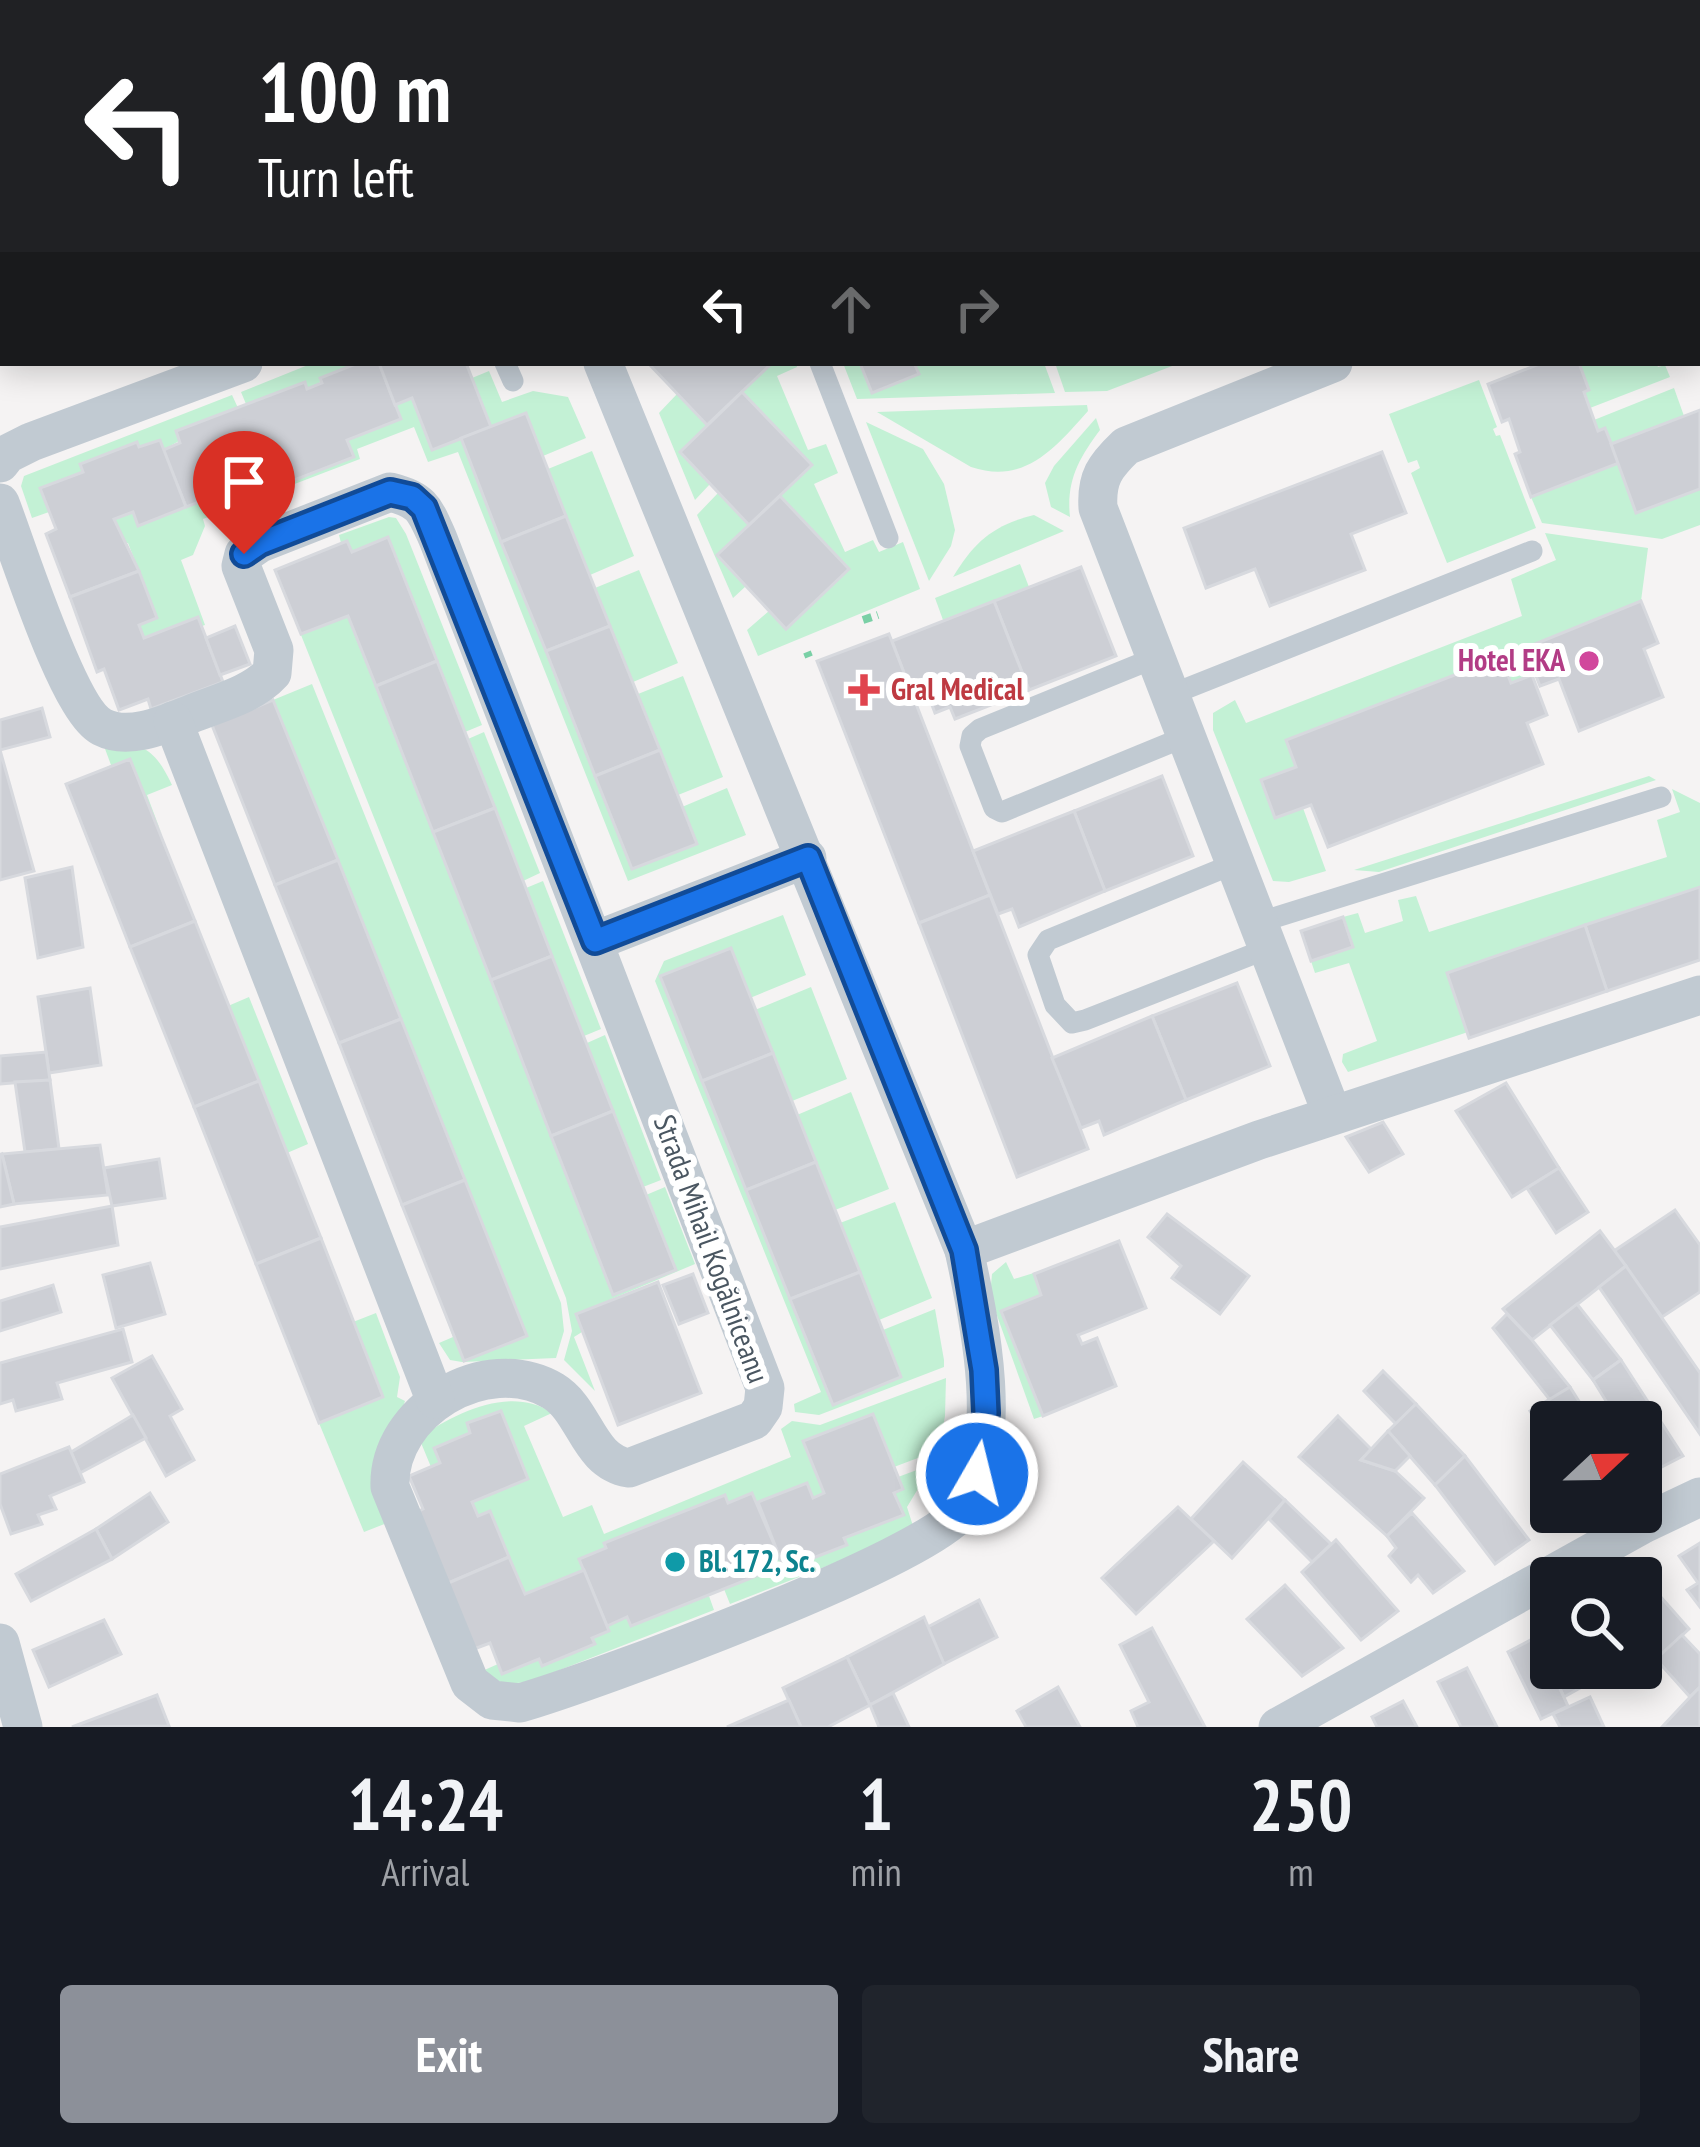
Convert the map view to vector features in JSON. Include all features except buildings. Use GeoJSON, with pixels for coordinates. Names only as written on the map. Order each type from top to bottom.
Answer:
{"type":"FeatureCollection","features":[{"type":"Feature","properties":{"kind":"street"},"geometry":{"type":"LineString","coordinates":[[0,464],[7,454],[31,442],[235,366]]}},
{"type":"Feature","properties":{"kind":"street"},"geometry":{"type":"LineString","coordinates":[[173,721],[435,1399],[401,1438],[392,1457],[390,1487],[470,1683],[492,1700],[520,1703],[550,1695],[850,1576],[952,1522],[962,1510],[981,1452],[986,1413],[984,1370],[964,1250],[604,366]]}},
{"type":"Feature","properties":{"kind":"street"},"geometry":{"type":"LineString","coordinates":[[1326,366],[1126,446],[1107,464],[1097,483],[1098,508],[1332,1114]]}},
{"type":"Feature","properties":{"kind":"street","name":"Strada Mihail Kogălniceanu"},"geometry":{"type":"LineString","coordinates":[[0,503],[70,685],[89,717],[117,732],[173,721],[261,685],[272,673],[274,650],[241,566],[244,554],[260,543],[390,492],[412,497],[424,508],[765,1388],[763,1408],[754,1420],[629,1468],[612,1465],[570,1405],[550,1389],[519,1380],[488,1381],[435,1399]]}},
{"type":"Feature","properties":{"kind":"street"},"geometry":{"type":"LineString","coordinates":[[595,941],[808,858]]}},
{"type":"Feature","properties":{"kind":"street"},"geometry":{"type":"LineString","coordinates":[[964,1250],[1332,1114],[1700,995]]}},
{"type":"Feature","properties":{"kind":"street"},"geometry":{"type":"LineString","coordinates":[[1278,1727],[1700,1497]]}},
{"type":"Feature","properties":{"kind":"street"},"geometry":{"type":"LineString","coordinates":[[0,1642],[23,1727]]}},
{"type":"Feature","properties":{"kind":"lane"},"geometry":{"type":"LineString","coordinates":[[821,366],[888,538]]}},
{"type":"Feature","properties":{"kind":"lane"},"geometry":{"type":"LineString","coordinates":[[1170,695],[1532,551]]}},
{"type":"Feature","properties":{"kind":"lane"},"geometry":{"type":"LineString","coordinates":[[1156,658],[980,729],[970,746],[994,808],[1002,812],[1187,736]]}},
{"type":"Feature","properties":{"kind":"lane"},"geometry":{"type":"LineString","coordinates":[[1237,862],[1048,940],[1038,955],[1055,1005],[1072,1024],[1085,1020],[1264,935],[1661,797]]}},
{"type":"Feature","properties":{"kind":"path"},"geometry":{"type":"LineString","coordinates":[[862,620],[878,615]]}},
{"type":"Feature","properties":{"kind":"green space"},"geometry":{"type":"Polygon","coordinates":[[[306,366],[352,366],[307,389],[304,382],[246,404],[241,392],[306,366]]]}},
{"type":"Feature","properties":{"kind":"green space"},"geometry":{"type":"Polygon","coordinates":[[[765,366],[797,366],[777,376],[808,450],[826,444],[838,473],[814,484],[845,552],[873,540],[879,552],[903,542],[920,589],[758,656],[747,630],[769,611],[786,628],[849,569],[780,496],[811,465],[742,392],[765,366]]]}},
{"type":"Feature","properties":{"kind":"green space"},"geometry":{"type":"Polygon","coordinates":[[[844,366],[919,373],[916,366],[1045,366],[1055,393],[857,399],[844,366]]]}},
{"type":"Feature","properties":{"kind":"green space"},"geometry":{"type":"Polygon","coordinates":[[[1056,366],[1172,366],[1107,391],[1065,392],[1056,366]]]}},
{"type":"Feature","properties":{"kind":"green space"},"geometry":{"type":"Polygon","coordinates":[[[1580,366],[1665,366],[1670,377],[1590,408],[1584,392],[1589,389],[1580,366]]]}},
{"type":"Feature","properties":{"kind":"green space"},"geometry":{"type":"Polygon","coordinates":[[[489,371],[502,402],[533,391],[568,397],[586,438],[543,456],[526,413],[491,427],[472,378],[489,371]]]}},
{"type":"Feature","properties":{"kind":"green space"},"geometry":{"type":"Polygon","coordinates":[[[1479,380],[1497,427],[1493,429],[1500,435],[1536,528],[1447,563],[1411,473],[1420,468],[1417,460],[1408,463],[1389,414],[1479,380]]]}},
{"type":"Feature","properties":{"kind":"green space"},"geometry":{"type":"Polygon","coordinates":[[[1674,388],[1684,416],[1611,444],[1606,429],[1598,431],[1594,420],[1674,388]]]}},
{"type":"Feature","properties":{"kind":"green space"},"geometry":{"type":"Polygon","coordinates":[[[677,394],[707,425],[680,452],[710,484],[695,500],[659,413],[677,394]]]}},
{"type":"Feature","properties":{"kind":"green space"},"geometry":{"type":"Polygon","coordinates":[[[232,395],[238,408],[163,450],[159,440],[139,447],[137,442],[80,463],[83,472],[41,488],[49,512],[32,518],[21,486],[24,476],[232,395]]]}},
{"type":"Feature","properties":{"kind":"green space"},"geometry":{"type":"Polygon","coordinates":[[[412,398],[461,438],[632,869],[697,844],[682,807],[727,788],[746,835],[628,881],[458,452],[428,462],[414,427],[357,449],[360,459],[203,519],[205,526],[193,555],[181,560],[205,625],[198,617],[144,638],[139,625],[157,618],[114,519],[133,512],[139,526],[212,497],[218,510],[347,440],[412,398]]]}},
{"type":"Feature","properties":{"kind":"green space"},"geometry":{"type":"Polygon","coordinates":[[[1087,405],[1088,411],[1051,450],[1007,471],[971,467],[877,412],[1087,405]]]}},
{"type":"Feature","properties":{"kind":"green space"},"geometry":{"type":"Polygon","coordinates":[[[1096,418],[1100,430],[1072,481],[1070,517],[1051,507],[1045,483],[1096,418]]]}},
{"type":"Feature","properties":{"kind":"green space"},"geometry":{"type":"Polygon","coordinates":[[[866,422],[923,449],[944,484],[955,530],[951,546],[929,581],[866,422]]]}},
{"type":"Feature","properties":{"kind":"green space"},"geometry":{"type":"Polygon","coordinates":[[[592,451],[634,556],[590,575],[548,469],[592,451]]]}},
{"type":"Feature","properties":{"kind":"green space"},"geometry":{"type":"Polygon","coordinates":[[[1619,463],[1700,489],[1700,525],[1662,539],[1542,523],[1531,497],[1619,463]]]}},
{"type":"Feature","properties":{"kind":"green space"},"geometry":{"type":"Polygon","coordinates":[[[718,493],[749,525],[717,555],[746,586],[733,598],[697,515],[718,493]]]}},
{"type":"Feature","properties":{"kind":"green space"},"geometry":{"type":"Polygon","coordinates":[[[1034,515],[1064,531],[953,577],[986,537],[1034,515]]]}},
{"type":"Feature","properties":{"kind":"green space"},"geometry":{"type":"Polygon","coordinates":[[[396,518],[406,534],[482,725],[465,732],[387,538],[352,552],[347,541],[341,543],[339,535],[396,518]]]}},
{"type":"Feature","properties":{"kind":"green space"},"geometry":{"type":"Polygon","coordinates":[[[1545,533],[1648,548],[1641,601],[1525,648],[1535,673],[1511,683],[1500,657],[1286,740],[1296,767],[1261,781],[1275,818],[1303,808],[1326,871],[1289,882],[1273,881],[1213,730],[1213,713],[1235,700],[1246,723],[1522,616],[1511,579],[1556,560],[1545,533]]]}},
{"type":"Feature","properties":{"kind":"green space"},"geometry":{"type":"Polygon","coordinates":[[[1020,564],[1029,587],[943,620],[935,598],[1020,564]]]}},
{"type":"Feature","properties":{"kind":"green space"},"geometry":{"type":"Polygon","coordinates":[[[639,570],[678,663],[633,682],[595,588],[639,570]]]}},
{"type":"Feature","properties":{"kind":"green space"},"geometry":{"type":"Polygon","coordinates":[[[348,616],[613,1294],[676,1270],[646,1195],[665,1187],[695,1264],[576,1314],[582,1332],[574,1337],[595,1391],[564,1360],[572,1331],[566,1298],[301,635],[348,616]]]}},
{"type":"Feature","properties":{"kind":"green space"},"geometry":{"type":"Polygon","coordinates":[[[683,676],[723,777],[678,795],[638,694],[683,676]]]}},
{"type":"Feature","properties":{"kind":"green space"},"geometry":{"type":"Polygon","coordinates":[[[312,684],[561,1303],[564,1331],[556,1358],[462,1362],[450,1360],[439,1343],[453,1337],[435,1288],[526,1335],[273,700],[312,684]]]}},
{"type":"Feature","properties":{"kind":"green space"},"geometry":{"type":"Polygon","coordinates":[[[484,732],[540,873],[523,881],[468,739],[484,732]]]}},
{"type":"Feature","properties":{"kind":"green space"},"geometry":{"type":"Polygon","coordinates":[[[101,738],[145,749],[159,762],[172,785],[147,795],[162,835],[130,760],[82,779],[111,765],[101,738]]]}},
{"type":"Feature","properties":{"kind":"green space"},"geometry":{"type":"Polygon","coordinates":[[[1649,776],[1656,780],[1379,872],[1354,870],[1649,776]]]}},
{"type":"Feature","properties":{"kind":"green space"},"geometry":{"type":"Polygon","coordinates":[[[1672,789],[1700,803],[1700,887],[1447,973],[1468,1032],[1348,1072],[1343,1054],[1377,1041],[1349,963],[1315,973],[1311,961],[1352,947],[1343,917],[1358,913],[1365,933],[1403,921],[1398,900],[1416,896],[1429,932],[1667,857],[1657,820],[1680,812],[1672,789]]]}},
{"type":"Feature","properties":{"kind":"green space"},"geometry":{"type":"Polygon","coordinates":[[[543,881],[601,1029],[584,1036],[526,888],[543,881]]]}},
{"type":"Feature","properties":{"kind":"green space"},"geometry":{"type":"Polygon","coordinates":[[[783,915],[806,975],[750,998],[730,948],[660,977],[833,1404],[901,1377],[883,1330],[935,1309],[944,1360],[944,1367],[819,1415],[795,1412],[794,1404],[821,1392],[655,981],[664,961],[783,915]]]}},
{"type":"Feature","properties":{"kind":"green space"},"geometry":{"type":"Polygon","coordinates":[[[811,987],[847,1079],[792,1101],[755,1010],[811,987]]]}},
{"type":"Feature","properties":{"kind":"green space"},"geometry":{"type":"Polygon","coordinates":[[[249,997],[308,1144],[287,1153],[228,1006],[249,997]]]}},
{"type":"Feature","properties":{"kind":"green space"},"geometry":{"type":"Polygon","coordinates":[[[605,1035],[661,1180],[643,1187],[587,1043],[605,1035]]]}},
{"type":"Feature","properties":{"kind":"green space"},"geometry":{"type":"Polygon","coordinates":[[[851,1092],[889,1189],[835,1210],[797,1115],[851,1092]]]}},
{"type":"Feature","properties":{"kind":"green space"},"geometry":{"type":"Polygon","coordinates":[[[895,1202],[932,1298],[879,1320],[840,1223],[895,1202]]]}},
{"type":"Feature","properties":{"kind":"green space"},"geometry":{"type":"Polygon","coordinates":[[[1006,1262],[1014,1279],[1053,1267],[1041,1295],[1001,1312],[1043,1416],[1034,1419],[990,1296],[992,1274],[1006,1262]]]}},
{"type":"Feature","properties":{"kind":"green space"},"geometry":{"type":"Polygon","coordinates":[[[376,1313],[400,1377],[397,1397],[405,1401],[396,1428],[387,1523],[364,1532],[319,1423],[382,1397],[353,1322],[376,1313]]]}},
{"type":"Feature","properties":{"kind":"green space"},"geometry":{"type":"Polygon","coordinates":[[[946,1378],[939,1450],[894,1467],[872,1414],[804,1441],[824,1493],[813,1498],[806,1483],[758,1502],[728,1503],[606,1548],[584,1570],[525,1594],[490,1512],[478,1516],[472,1502],[528,1479],[501,1411],[467,1423],[470,1433],[435,1447],[440,1463],[431,1467],[419,1438],[466,1412],[501,1402],[536,1405],[552,1413],[524,1426],[563,1517],[592,1505],[604,1534],[791,1457],[781,1429],[792,1421],[820,1425],[946,1378]]]}},
{"type":"Feature","properties":{"kind":"green space"},"geometry":{"type":"Polygon","coordinates":[[[933,1464],[907,1507],[913,1526],[893,1540],[730,1604],[724,1589],[763,1574],[761,1566],[780,1558],[782,1563],[797,1557],[801,1563],[846,1544],[844,1538],[903,1516],[894,1493],[898,1477],[933,1464]]]}},
{"type":"Feature","properties":{"kind":"green space"},"geometry":{"type":"Polygon","coordinates":[[[709,1596],[714,1610],[529,1682],[505,1684],[480,1672],[498,1664],[502,1673],[539,1659],[543,1665],[594,1644],[593,1638],[608,1631],[607,1626],[627,1617],[632,1626],[709,1596]]]}},
{"type":"Feature","properties":{"kind":"place","name":"Hotel EKA"},"geometry":{"type":"Point","coordinates":[1589,661]}},
{"type":"Feature","properties":{"kind":"place","name":"Gral Medical"},"geometry":{"type":"Point","coordinates":[864,690]}},
{"type":"Feature","properties":{"kind":"place","name":"Bl. 172, Sc."},"geometry":{"type":"Point","coordinates":[675,1562]}},
{"type":"Feature","properties":{"kind":"route"},"geometry":{"type":"LineString","coordinates":[[244,554],[260,543],[390,492],[412,497],[424,508],[595,941],[808,858],[964,1250],[984,1370],[986,1413],[977,1474]]}}]}
